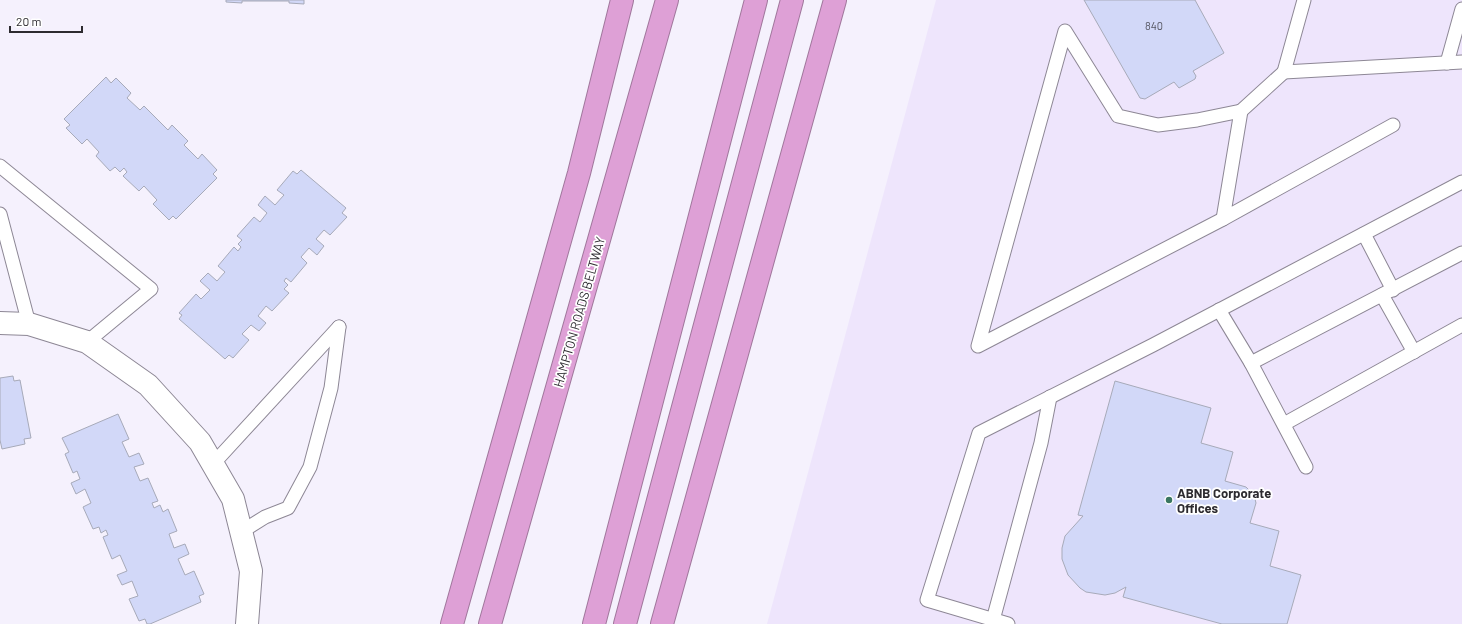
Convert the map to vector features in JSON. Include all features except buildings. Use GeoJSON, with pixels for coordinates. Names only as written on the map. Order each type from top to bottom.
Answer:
{"type":"FeatureCollection","features":[{"type":"Feature","properties":{"kind":"highway"},"geometry":{"type":"LineString","coordinates":[[452,624],[579,173],[622,0]]}},
{"type":"Feature","properties":{"kind":"highway","name":"HAMPTON ROADS BELTWAY"},"geometry":{"type":"LineString","coordinates":[[490,624],[667,0]]}},
{"type":"Feature","properties":{"kind":"highway"},"geometry":{"type":"LineString","coordinates":[[594,624],[756,0]]}},
{"type":"Feature","properties":{"kind":"highway"},"geometry":{"type":"LineString","coordinates":[[625,624],[792,0]]}},
{"type":"Feature","properties":{"kind":"highway"},"geometry":{"type":"LineString","coordinates":[[662,624],[835,0]]}},
{"type":"Feature","properties":{"kind":"street"},"geometry":{"type":"LineString","coordinates":[[0,323],[29,324],[87,342],[148,385],[200,442],[233,498],[251,571],[247,624]]}},
{"type":"Feature","properties":{"kind":"lane"},"geometry":{"type":"LineString","coordinates":[[1304,0],[1284,72],[1241,111],[1197,120],[1158,124],[1118,116],[1065,31],[978,346],[1223,219],[1393,125]]}},
{"type":"Feature","properties":{"kind":"lane"},"geometry":{"type":"LineString","coordinates":[[1447,63],[1462,9]]}},
{"type":"Feature","properties":{"kind":"lane"},"geometry":{"type":"LineString","coordinates":[[1284,72],[1462,62]]}},
{"type":"Feature","properties":{"kind":"lane"},"geometry":{"type":"LineString","coordinates":[[1223,219],[1241,111]]}},
{"type":"Feature","properties":{"kind":"lane"},"geometry":{"type":"LineString","coordinates":[[0,166],[152,289],[87,342]]}},
{"type":"Feature","properties":{"kind":"lane"},"geometry":{"type":"LineString","coordinates":[[1008,624],[927,600],[979,433],[1219,310],[1462,182]]}},
{"type":"Feature","properties":{"kind":"lane"},"geometry":{"type":"LineString","coordinates":[[0,214],[29,324]]}},
{"type":"Feature","properties":{"kind":"lane"},"geometry":{"type":"LineString","coordinates":[[1364,234],[1414,352]]}},
{"type":"Feature","properties":{"kind":"lane"},"geometry":{"type":"LineString","coordinates":[[1251,363],[1462,253]]}},
{"type":"Feature","properties":{"kind":"lane"},"geometry":{"type":"LineString","coordinates":[[1219,310],[1251,363],[1306,467]]}},
{"type":"Feature","properties":{"kind":"lane"},"geometry":{"type":"LineString","coordinates":[[1284,424],[1462,325]]}},
{"type":"Feature","properties":{"kind":"lane"},"geometry":{"type":"LineString","coordinates":[[213,464],[338,327],[331,388],[310,467],[288,508],[266,517],[241,532]]}},
{"type":"Feature","properties":{"kind":"lane"},"geometry":{"type":"LineString","coordinates":[[993,620],[1041,443],[1050,397]]}},
{"type":"Feature","properties":{"kind":"shaded area"},"geometry":{"type":"Polygon","coordinates":[[[936,0],[1462,0],[1462,624],[767,624],[936,0]]]}},
{"type":"Feature","properties":{"kind":"place","name":"ABNB Corporate Offices"},"geometry":{"type":"Point","coordinates":[1169,500]}}]}
